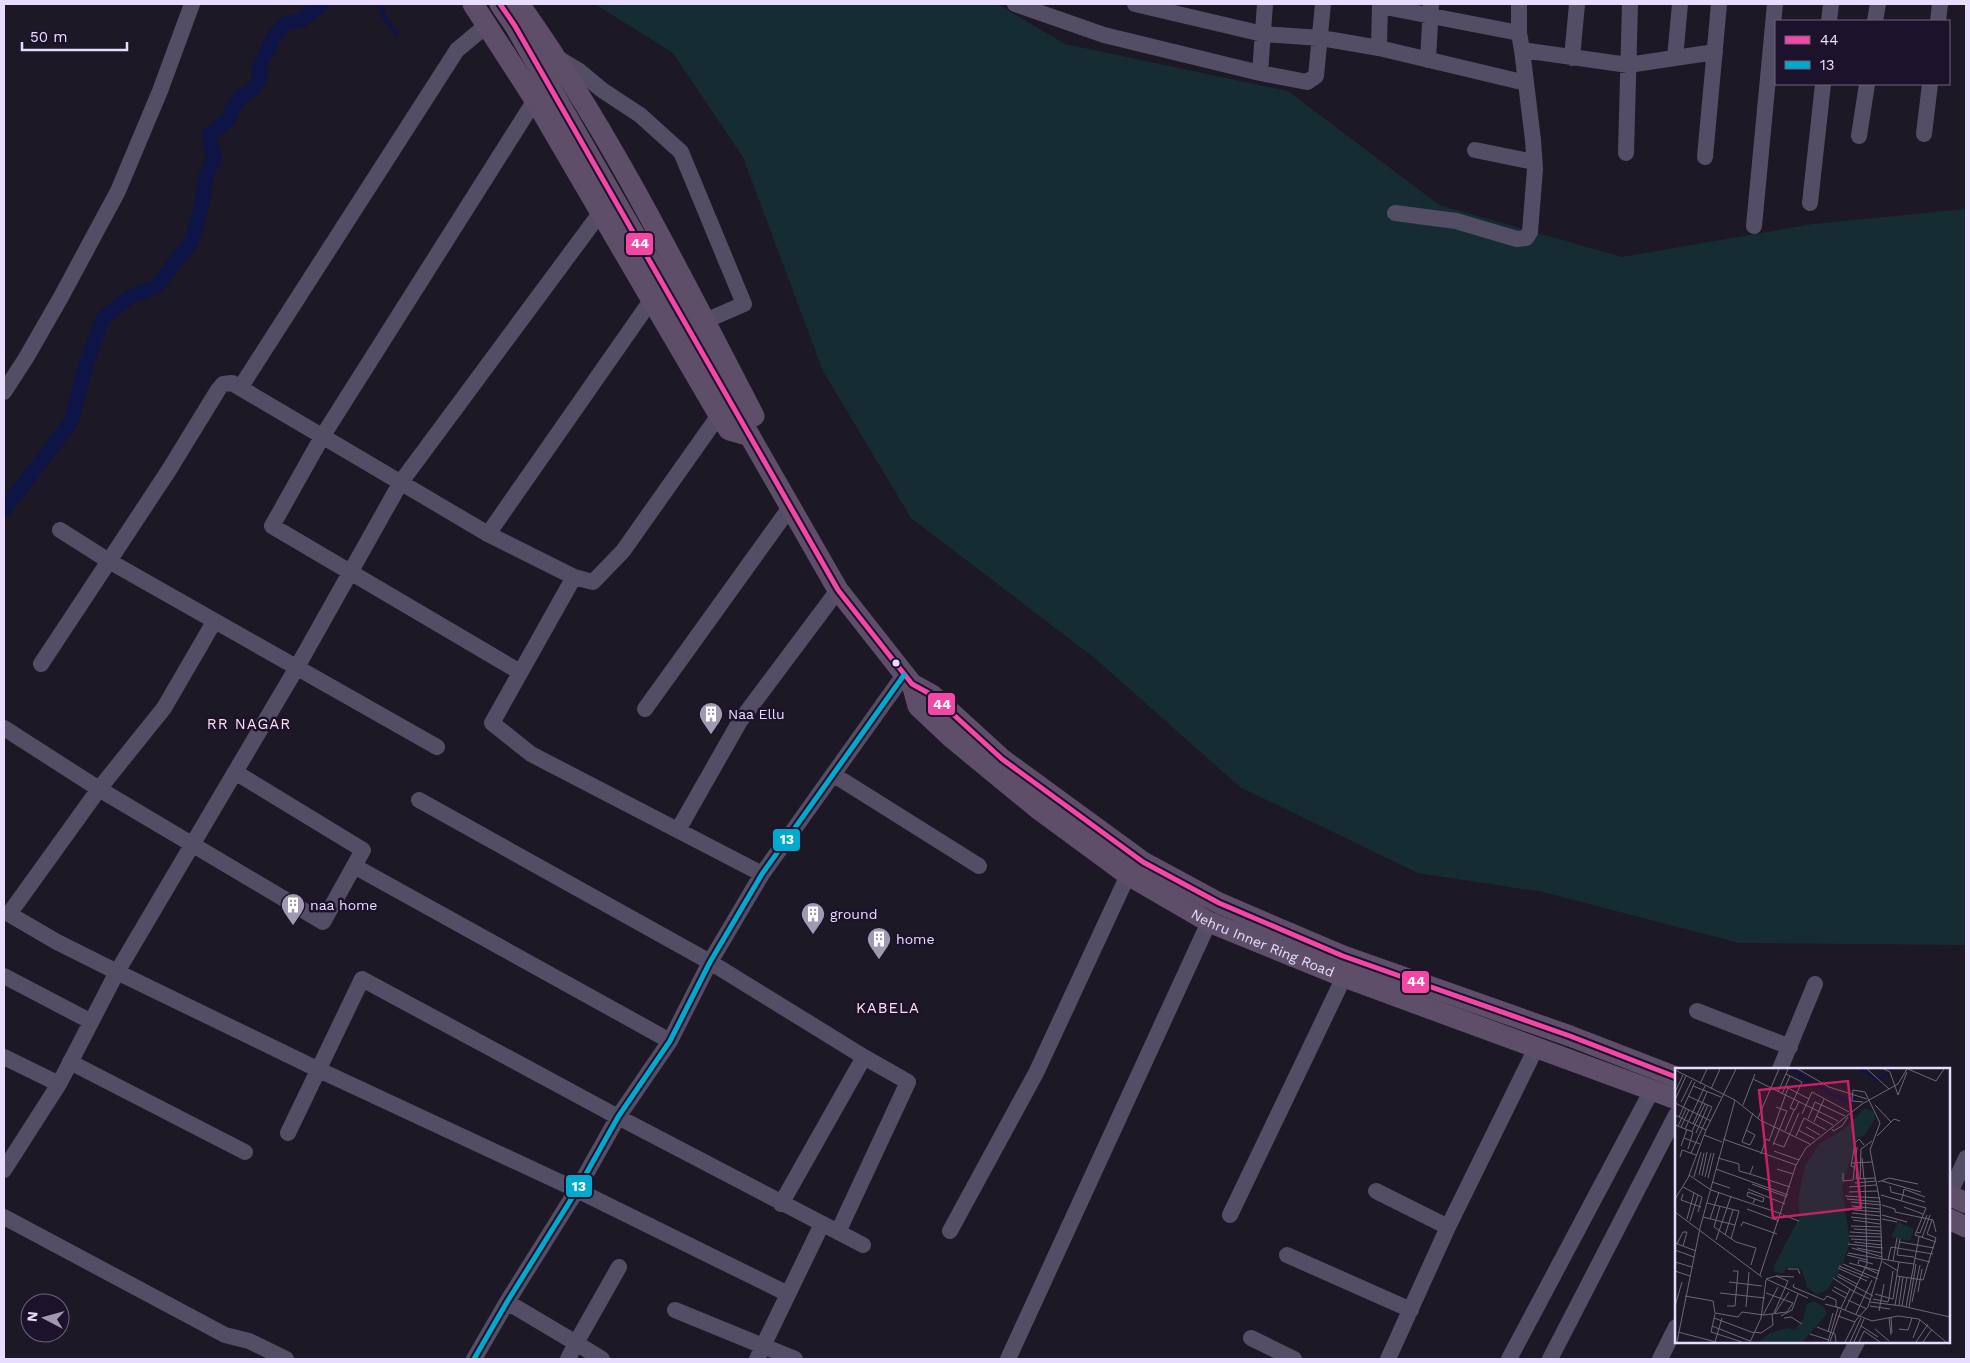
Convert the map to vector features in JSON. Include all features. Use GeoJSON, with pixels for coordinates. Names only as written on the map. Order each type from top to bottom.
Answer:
{"type":"FeatureCollection","features":[{"type":"Feature","properties":{"kind":"main road"},"geometry":{"type":"LineString","coordinates":[[473,4],[535,100],[652,299],[727,412]]}},
{"type":"Feature","properties":{"kind":"main road"},"geometry":{"type":"LineString","coordinates":[[500,4],[515,26],[727,412],[729,430],[750,436],[755,417],[705,321],[613,150],[558,58],[519,4]]}},
{"type":"Feature","properties":{"kind":"main road","name":"Nehru Inner Ring Road"},"geometry":{"type":"LineString","coordinates":[[750,436],[838,590],[908,680],[918,706],[953,739],[1037,808],[1128,875],[1209,922],[1344,977],[1675,1099]]}},
{"type":"Feature","properties":{"kind":"main road","name":"Nehru Inner Ring Road"},"geometry":{"type":"LineString","coordinates":[[908,680],[932,694],[1002,758],[1126,850],[1143,862],[1219,903],[1343,956],[1570,1036],[1675,1076]]}},
{"type":"Feature","properties":{"kind":"main road"},"geometry":{"type":"LineString","coordinates":[[1950,1195],[1966,1203]]}},
{"type":"Feature","properties":{"kind":"main road"},"geometry":{"type":"LineString","coordinates":[[1950,1220],[1966,1228]]}},
{"type":"Feature","properties":{"kind":"street"},"geometry":{"type":"LineString","coordinates":[[4,392],[61,297],[118,191],[160,91],[192,4]]}},
{"type":"Feature","properties":{"kind":"street"},"geometry":{"type":"LineString","coordinates":[[1015,4],[1104,35],[1260,73],[1307,82],[1316,76],[1323,4]]}},
{"type":"Feature","properties":{"kind":"street"},"geometry":{"type":"LineString","coordinates":[[1134,4],[1157,7],[1263,34],[1321,38],[1378,48],[1526,83]]}},
{"type":"Feature","properties":{"kind":"street"},"geometry":{"type":"LineString","coordinates":[[1260,73],[1265,4]]}},
{"type":"Feature","properties":{"kind":"street"},"geometry":{"type":"LineString","coordinates":[[1395,213],[1456,221],[1522,240],[1530,232],[1534,162],[1533,140],[1519,33],[1519,4]]}},
{"type":"Feature","properties":{"kind":"street"},"geometry":{"type":"LineString","coordinates":[[1572,58],[1577,4]]}},
{"type":"Feature","properties":{"kind":"street"},"geometry":{"type":"LineString","coordinates":[[1626,153],[1630,4]]}},
{"type":"Feature","properties":{"kind":"street"},"geometry":{"type":"LineString","coordinates":[[1675,58],[1680,4]]}},
{"type":"Feature","properties":{"kind":"street"},"geometry":{"type":"LineString","coordinates":[[1705,157],[1719,4]]}},
{"type":"Feature","properties":{"kind":"street"},"geometry":{"type":"LineString","coordinates":[[1754,226],[1775,4]]}},
{"type":"Feature","properties":{"kind":"street"},"geometry":{"type":"LineString","coordinates":[[1830,20],[1831,4]]}},
{"type":"Feature","properties":{"kind":"street"},"geometry":{"type":"LineString","coordinates":[[1876,20],[1878,4]]}},
{"type":"Feature","properties":{"kind":"street"},"geometry":{"type":"LineString","coordinates":[[1938,20],[1940,4]]}},
{"type":"Feature","properties":{"kind":"street"},"geometry":{"type":"LineString","coordinates":[[1378,48],[1380,5],[1430,9],[1519,33]]}},
{"type":"Feature","properties":{"kind":"street"},"geometry":{"type":"LineString","coordinates":[[1428,60],[1430,9]]}},
{"type":"Feature","properties":{"kind":"street"},"geometry":{"type":"LineString","coordinates":[[240,388],[456,50],[487,25]]}},
{"type":"Feature","properties":{"kind":"street"},"geometry":{"type":"LineString","coordinates":[[1522,50],[1628,66],[1715,52]]}},
{"type":"Feature","properties":{"kind":"street"},"geometry":{"type":"LineString","coordinates":[[558,58],[578,70],[602,90],[640,115],[681,152],[744,304],[705,321]]}},
{"type":"Feature","properties":{"kind":"street"},"geometry":{"type":"LineString","coordinates":[[1810,203],[1823,85]]}},
{"type":"Feature","properties":{"kind":"street"},"geometry":{"type":"LineString","coordinates":[[1859,136],[1867,85]]}},
{"type":"Feature","properties":{"kind":"street"},"geometry":{"type":"LineString","coordinates":[[1924,134],[1930,85]]}},
{"type":"Feature","properties":{"kind":"street"},"geometry":{"type":"LineString","coordinates":[[520,672],[272,526],[322,437],[535,100]]}},
{"type":"Feature","properties":{"kind":"street"},"geometry":{"type":"LineString","coordinates":[[1475,150],[1534,162]]}},
{"type":"Feature","properties":{"kind":"street"},"geometry":{"type":"LineString","coordinates":[[4,1170],[59,1084],[90,1020],[117,972],[296,669],[401,482],[601,212]]}},
{"type":"Feature","properties":{"kind":"street"},"geometry":{"type":"LineString","coordinates":[[488,534],[652,299]]}},
{"type":"Feature","properties":{"kind":"street"},"geometry":{"type":"LineString","coordinates":[[41,664],[170,470],[223,384],[232,383],[488,534],[574,577],[593,582],[623,551],[727,412]]}},
{"type":"Feature","properties":{"kind":"street"},"geometry":{"type":"LineString","coordinates":[[645,709],[791,506]]}},
{"type":"Feature","properties":{"kind":"street"},"geometry":{"type":"LineString","coordinates":[[60,530],[214,622],[437,747]]}},
{"type":"Feature","properties":{"kind":"street"},"geometry":{"type":"LineString","coordinates":[[574,577],[492,723],[531,754],[762,874]]}},
{"type":"Feature","properties":{"kind":"street"},"geometry":{"type":"LineString","coordinates":[[678,830],[740,721],[838,590]]}},
{"type":"Feature","properties":{"kind":"street"},"geometry":{"type":"LineString","coordinates":[[214,622],[164,708],[99,789],[10,914],[57,942],[117,972],[317,1069],[577,1190],[788,1294]]}},
{"type":"Feature","properties":{"kind":"street"},"geometry":{"type":"LineString","coordinates":[[474,1359],[506,1302],[577,1190],[618,1117],[670,1041],[710,962],[762,874],[834,775],[908,680]]}},
{"type":"Feature","properties":{"kind":"street"},"geometry":{"type":"LineString","coordinates":[[4,728],[99,789],[323,922],[363,850],[235,772]]}},
{"type":"Feature","properties":{"kind":"street"},"geometry":{"type":"LineString","coordinates":[[834,775],[979,866]]}},
{"type":"Feature","properties":{"kind":"street"},"geometry":{"type":"LineString","coordinates":[[419,800],[710,962],[864,1058],[908,1082],[838,1232]]}},
{"type":"Feature","properties":{"kind":"street"},"geometry":{"type":"LineString","coordinates":[[354,866],[670,1041]]}},
{"type":"Feature","properties":{"kind":"street"},"geometry":{"type":"LineString","coordinates":[[950,1231],[1036,1073],[1128,875]]}},
{"type":"Feature","properties":{"kind":"street"},"geometry":{"type":"LineString","coordinates":[[1008,1359],[1209,922]]}},
{"type":"Feature","properties":{"kind":"street"},"geometry":{"type":"LineString","coordinates":[[4,976],[90,1020]]}},
{"type":"Feature","properties":{"kind":"street"},"geometry":{"type":"LineString","coordinates":[[1230,1216],[1344,977]]}},
{"type":"Feature","properties":{"kind":"street"},"geometry":{"type":"LineString","coordinates":[[288,1133],[317,1069],[362,979],[781,1204],[863,1245]]}},
{"type":"Feature","properties":{"kind":"street"},"geometry":{"type":"LineString","coordinates":[[1780,1068],[1815,984]]}},
{"type":"Feature","properties":{"kind":"street"},"geometry":{"type":"LineString","coordinates":[[1697,1011],[1790,1047]]}},
{"type":"Feature","properties":{"kind":"street"},"geometry":{"type":"LineString","coordinates":[[1388,1359],[1448,1227],[1536,1048]]}},
{"type":"Feature","properties":{"kind":"street"},"geometry":{"type":"LineString","coordinates":[[4,1057],[59,1084]]}},
{"type":"Feature","properties":{"kind":"street"},"geometry":{"type":"LineString","coordinates":[[781,1204],[864,1058]]}},
{"type":"Feature","properties":{"kind":"street"},"geometry":{"type":"LineString","coordinates":[[70,1062],[245,1152]]}},
{"type":"Feature","properties":{"kind":"street"},"geometry":{"type":"LineString","coordinates":[[1509,1359],[1652,1090]]}},
{"type":"Feature","properties":{"kind":"street"},"geometry":{"type":"LineString","coordinates":[[1550,1359],[1675,1117]]}},
{"type":"Feature","properties":{"kind":"street"},"geometry":{"type":"LineString","coordinates":[[1950,1193],[1966,1158]]}},
{"type":"Feature","properties":{"kind":"street"},"geometry":{"type":"LineString","coordinates":[[1376,1191],[1448,1227]]}},
{"type":"Feature","properties":{"kind":"street"},"geometry":{"type":"LineString","coordinates":[[4,1217],[225,1335],[249,1341],[286,1359]]}},
{"type":"Feature","properties":{"kind":"street"},"geometry":{"type":"LineString","coordinates":[[760,1353],[822,1224]]}},
{"type":"Feature","properties":{"kind":"street"},"geometry":{"type":"LineString","coordinates":[[1287,1255],[1411,1310]]}},
{"type":"Feature","properties":{"kind":"street"},"geometry":{"type":"LineString","coordinates":[[568,1359],[619,1267]]}},
{"type":"Feature","properties":{"kind":"street"},"geometry":{"type":"LineString","coordinates":[[506,1302],[602,1359]]}},
{"type":"Feature","properties":{"kind":"street"},"geometry":{"type":"LineString","coordinates":[[675,1310],[760,1353],[795,1359]]}},
{"type":"Feature","properties":{"kind":"street"},"geometry":{"type":"LineString","coordinates":[[1660,1359],[1675,1329]]}},
{"type":"Feature","properties":{"kind":"street"},"geometry":{"type":"LineString","coordinates":[[1251,1338],[1294,1359]]}},
{"type":"Feature","properties":{"kind":"street"},"geometry":{"type":"LineString","coordinates":[[1848,1359],[1856,1343]]}},
{"type":"Feature","properties":{"kind":"shaded area"},"geometry":{"type":"Polygon","coordinates":[[[595,4],[997,4],[1065,44],[1288,91],[1439,205],[1622,257],[1813,224],[1966,209],[1966,945],[1739,943],[1543,892],[1418,873],[1240,787],[1096,659],[911,518],[823,371],[743,157],[673,53],[595,4]]]}},
{"type":"Feature","properties":{"kind":"waterway"},"geometry":{"type":"LineString","coordinates":[[4,510],[71,422],[87,361],[103,318],[130,297],[156,287],[191,242],[201,208],[206,176],[214,158],[209,135],[228,120],[241,96],[252,91],[259,79],[259,67],[274,37],[286,23],[301,20],[322,4]]}},
{"type":"Feature","properties":{"kind":"waterway"},"geometry":{"type":"LineString","coordinates":[[380,4],[384,17],[397,33]]}},
{"type":"Feature","properties":{"kind":"transit line","name":"44"},"geometry":{"type":"LineString","coordinates":[[500,4],[515,26],[838,590],[912,684],[932,695],[1002,759],[1143,862],[1219,903],[1343,956],[1570,1036],[1675,1077]]}},
{"type":"Feature","properties":{"kind":"transit line","name":"13"},"geometry":{"type":"LineString","coordinates":[[474,1359],[577,1190],[618,1117],[670,1041],[710,962],[762,874],[904,675]]}},
{"type":"Feature","properties":{"kind":"place","name":"Naa Ellu"},"geometry":{"type":"Point","coordinates":[711,735]}},
{"type":"Feature","properties":{"kind":"place","name":"naa home"},"geometry":{"type":"Point","coordinates":[293,926]}},
{"type":"Feature","properties":{"kind":"place","name":"ground"},"geometry":{"type":"Point","coordinates":[813,935]}},
{"type":"Feature","properties":{"kind":"place","name":"home"},"geometry":{"type":"Point","coordinates":[879,960]}},
{"type":"Feature","properties":{"kind":"district","name":"RR NAGAR"},"geometry":{"type":"Point","coordinates":[249,724]}},
{"type":"Feature","properties":{"kind":"district","name":"KABELA"},"geometry":{"type":"Point","coordinates":[888,1008]}}]}
